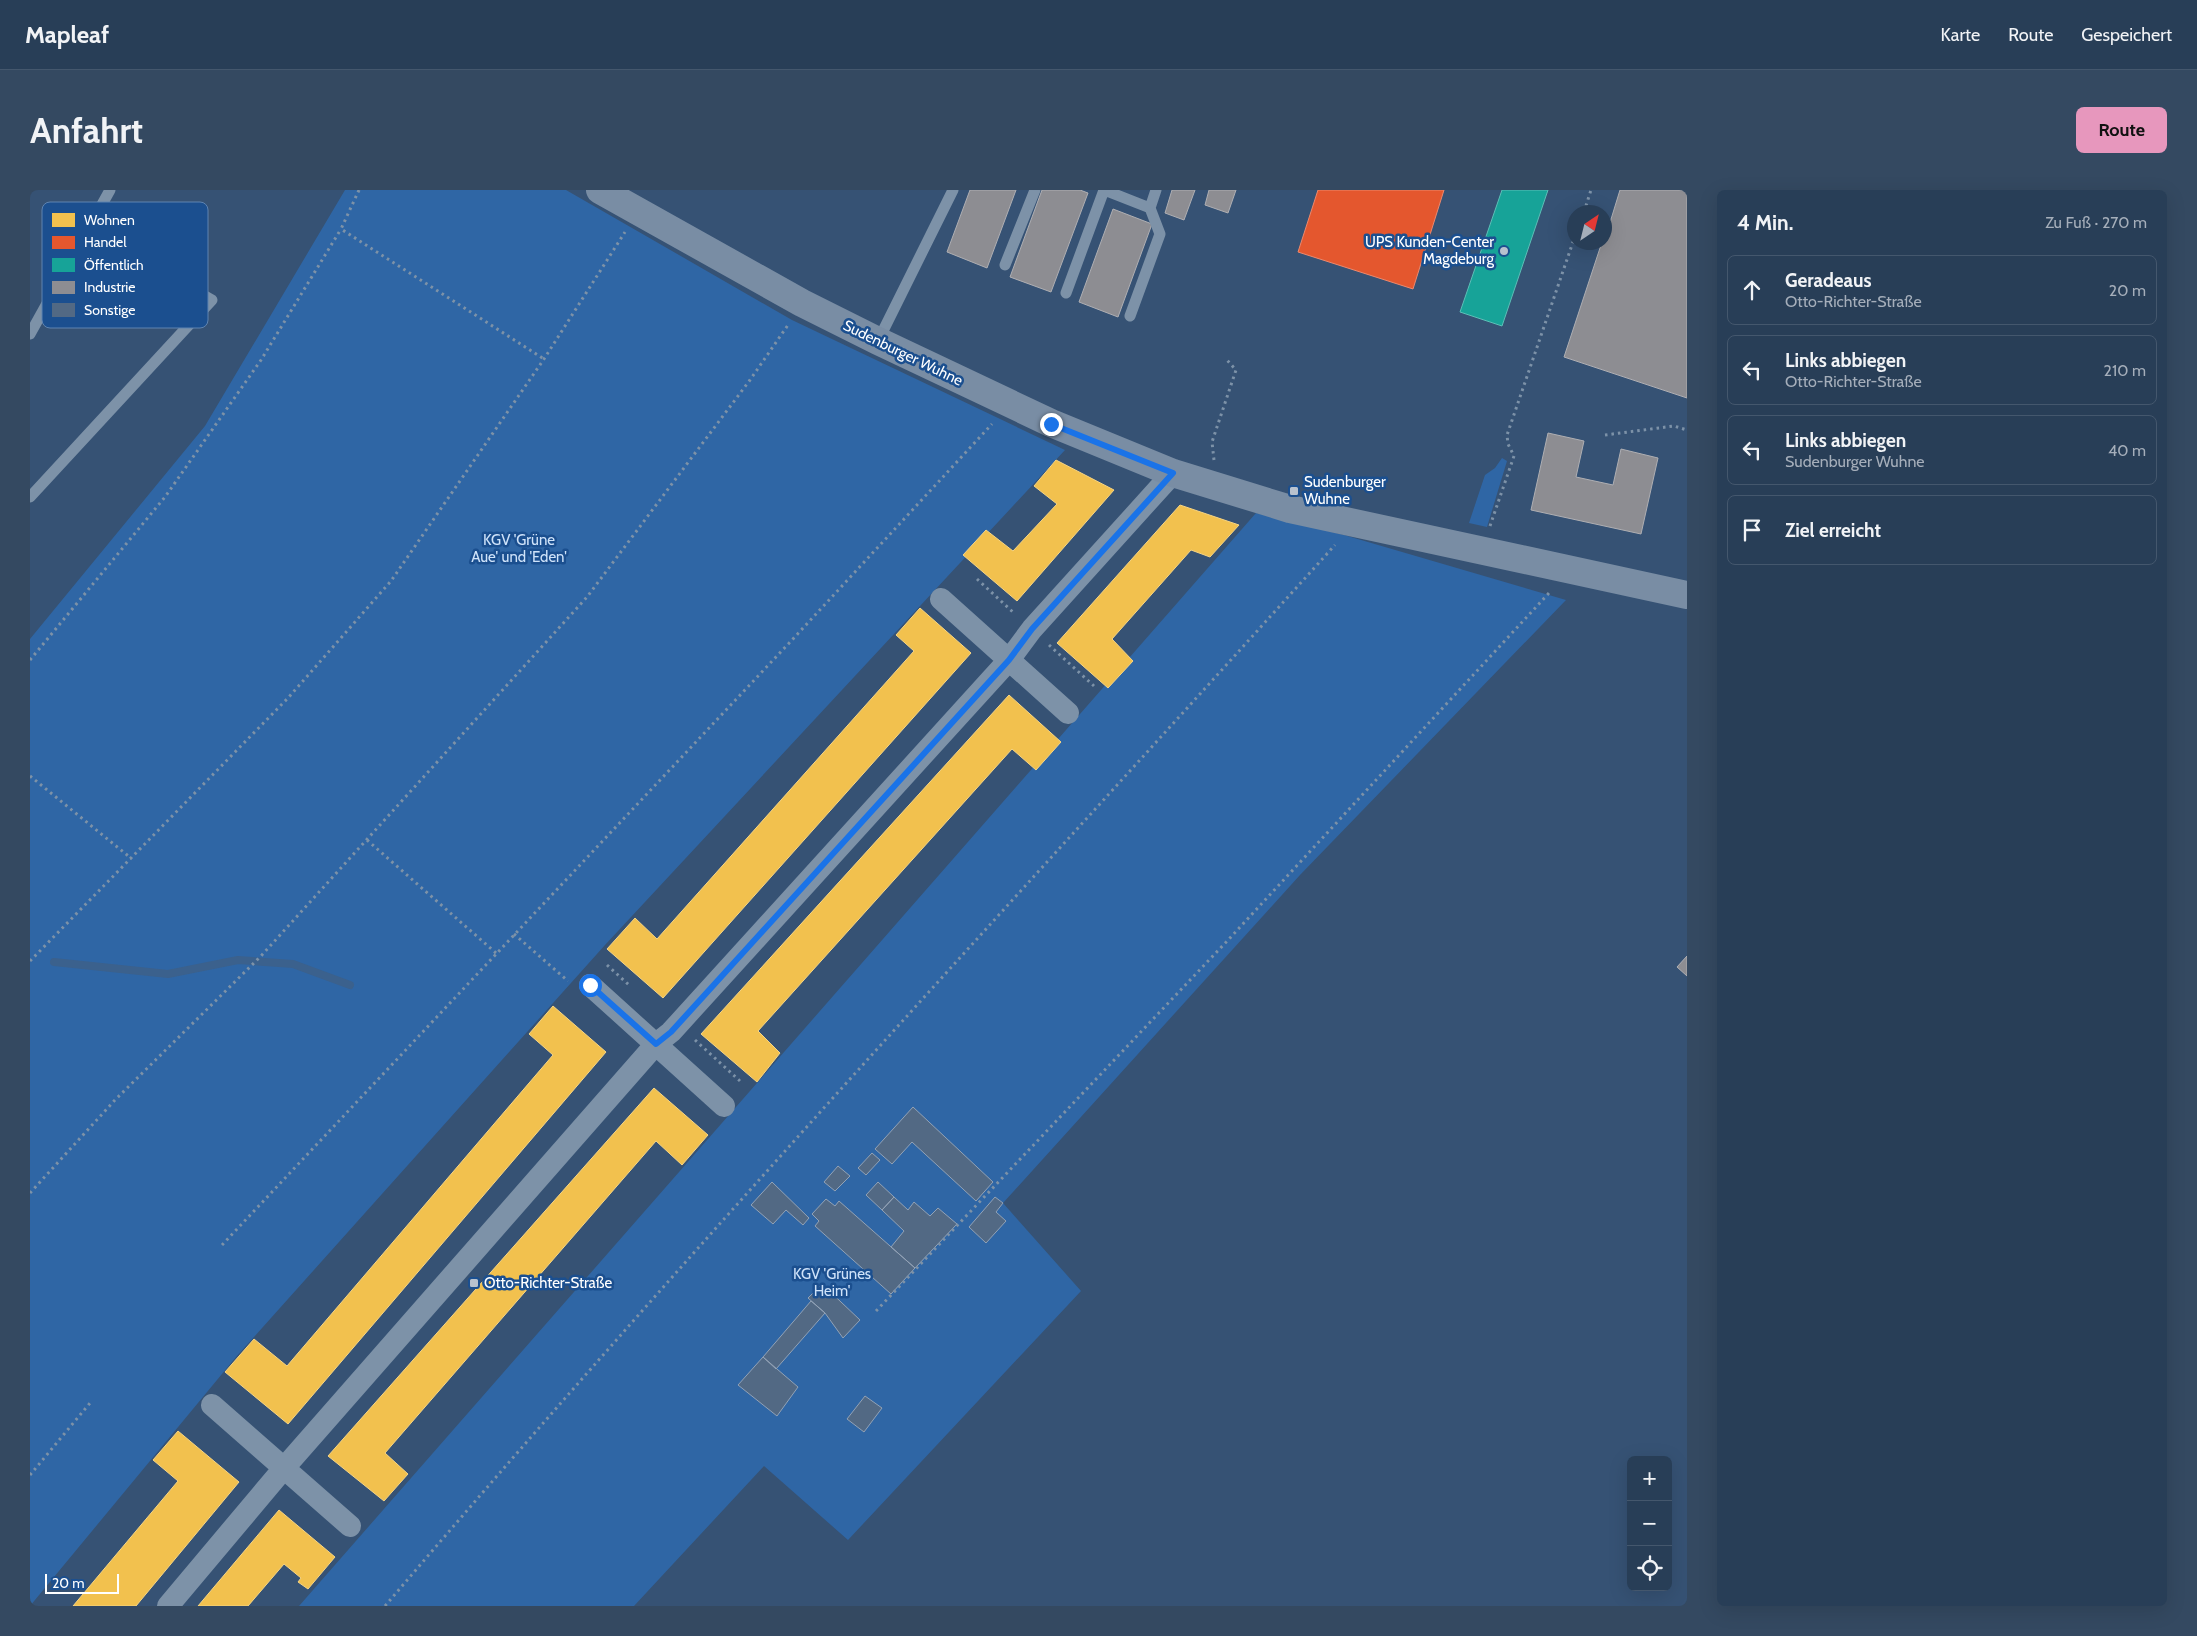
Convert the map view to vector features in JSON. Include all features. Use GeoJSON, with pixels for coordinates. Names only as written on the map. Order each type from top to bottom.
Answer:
{"type":"FeatureCollection","features":[{"type":"Feature","properties":{"kind":"main road","name":"Sudenburger Wuhne"},"geometry":{"type":"LineString","coordinates":[[600,190],[802,303],[878,341],[1051,424],[1173,473],[1290,509],[1687,595]]}},
{"type":"Feature","properties":{"kind":"street"},"geometry":{"type":"LineString","coordinates":[[168,1606],[284,1468],[656,1044],[686,1016],[1009,660],[1032,629],[1173,473]]}},
{"type":"Feature","properties":{"kind":"street"},"geometry":{"type":"LineString","coordinates":[[941,599],[1068,713]]}},
{"type":"Feature","properties":{"kind":"street"},"geometry":{"type":"LineString","coordinates":[[580,984],[656,1044],[724,1106]]}},
{"type":"Feature","properties":{"kind":"street"},"geometry":{"type":"LineString","coordinates":[[212,1405],[350,1526]]}},
{"type":"Feature","properties":{"kind":"lane"},"geometry":{"type":"LineString","coordinates":[[104,202],[110,190]]}},
{"type":"Feature","properties":{"kind":"lane"},"geometry":{"type":"LineString","coordinates":[[878,341],[953,190]]}},
{"type":"Feature","properties":{"kind":"lane"},"geometry":{"type":"LineString","coordinates":[[1004,265],[1034,190]]}},
{"type":"Feature","properties":{"kind":"lane"},"geometry":{"type":"LineString","coordinates":[[1066,293],[1104,190],[1150,208]]}},
{"type":"Feature","properties":{"kind":"lane"},"geometry":{"type":"LineString","coordinates":[[1130,316],[1160,234],[1150,208],[1156,190]]}},
{"type":"Feature","properties":{"kind":"lane"},"geometry":{"type":"LineString","coordinates":[[30,334],[42,313]]}},
{"type":"Feature","properties":{"kind":"lane"},"geometry":{"type":"LineString","coordinates":[[30,497],[186,328]]}},
{"type":"Feature","properties":{"kind":"path"},"geometry":{"type":"LineString","coordinates":[[30,660],[165,497],[260,360],[341,229],[360,190]]}},
{"type":"Feature","properties":{"kind":"path"},"geometry":{"type":"LineString","coordinates":[[1586,205],[1591,190]]}},
{"type":"Feature","properties":{"kind":"path"},"geometry":{"type":"LineString","coordinates":[[30,961],[288,698],[391,581],[544,359],[629,226]]}},
{"type":"Feature","properties":{"kind":"path"},"geometry":{"type":"LineString","coordinates":[[341,229],[544,359]]}},
{"type":"Feature","properties":{"kind":"path"},"geometry":{"type":"LineString","coordinates":[[1482,550],[1514,456],[1508,444],[1507,435],[1570,250]]}},
{"type":"Feature","properties":{"kind":"path"},"geometry":{"type":"LineString","coordinates":[[30,1193],[115,1100],[246,971],[587,597],[750,380],[792,320]]}},
{"type":"Feature","properties":{"kind":"path"},"geometry":{"type":"LineString","coordinates":[[1214,461],[1212,442],[1236,370],[1226,359]]}},
{"type":"Feature","properties":{"kind":"path"},"geometry":{"type":"LineString","coordinates":[[222,1245],[998,417]]}},
{"type":"Feature","properties":{"kind":"path"},"geometry":{"type":"LineString","coordinates":[[1605,435],[1674,426],[1687,430]]}},
{"type":"Feature","properties":{"kind":"path"},"geometry":{"type":"LineString","coordinates":[[385,1606],[646,1307],[976,939],[1337,542]]}},
{"type":"Feature","properties":{"kind":"path"},"geometry":{"type":"LineString","coordinates":[[876,1311],[1236,932],[1556,586]]}},
{"type":"Feature","properties":{"kind":"path"},"geometry":{"type":"LineString","coordinates":[[30,776],[132,859]]}},
{"type":"Feature","properties":{"kind":"path"},"geometry":{"type":"LineString","coordinates":[[367,840],[496,953]]}},
{"type":"Feature","properties":{"kind":"path"},"geometry":{"type":"LineString","coordinates":[[514,934],[580,984]]}},
{"type":"Feature","properties":{"kind":"path"},"geometry":{"type":"LineString","coordinates":[[686,1016],[702,1028],[692,1038],[740,1081]]}},
{"type":"Feature","properties":{"kind":"path"},"geometry":{"type":"LineString","coordinates":[[30,1475],[90,1403]]}},
{"type":"Feature","properties":{"kind":"green space","name":"KGV 'Grüne Aue' und 'Eden'"},"geometry":{"type":"Polygon","coordinates":[[[345,190],[566,190],[792,320],[1065,450],[605,945],[236,1357],[30,1606],[30,639],[205,426],[345,190]]]}},
{"type":"Feature","properties":{"kind":"green space"},"geometry":{"type":"Polygon","coordinates":[[[1502,458],[1507,461],[1487,527],[1469,523],[1485,475],[1495,468],[1502,458]]]}},
{"type":"Feature","properties":{"kind":"green space","name":"KGV 'Grünes Heim'"},"geometry":{"type":"Polygon","coordinates":[[[1256,513],[1344,535],[1566,600],[1300,875],[1003,1203],[1081,1291],[848,1540],[764,1466],[634,1606],[299,1606],[1256,513]]]}},
{"type":"Feature","properties":{"kind":"building: Wohnen"},"geometry":{"type":"Polygon","coordinates":[[[1056,460],[1114,490],[1017,601],[963,555],[986,530],[1013,551],[1057,504],[1034,486],[1056,460]]]}},
{"type":"Feature","properties":{"kind":"building: Wohnen"},"geometry":{"type":"Polygon","coordinates":[[[1180,505],[1239,525],[1210,557],[1191,550],[1112,639],[1133,661],[1108,688],[1057,643],[1180,505]]]}},
{"type":"Feature","properties":{"kind":"building: Wohnen"},"geometry":{"type":"Polygon","coordinates":[[[920,608],[971,653],[663,998],[607,949],[635,918],[657,939],[914,651],[896,635],[920,608]]]}},
{"type":"Feature","properties":{"kind":"building: Wohnen"},"geometry":{"type":"Polygon","coordinates":[[[1009,695],[1061,742],[1036,770],[1012,749],[758,1031],[780,1053],[757,1082],[701,1034],[1009,695]]]}},
{"type":"Feature","properties":{"kind":"building: Wohnen"},"geometry":{"type":"Polygon","coordinates":[[[553,1006],[606,1052],[288,1424],[225,1372],[254,1339],[287,1366],[553,1055],[529,1034],[553,1006]]]}},
{"type":"Feature","properties":{"kind":"building: Wohnen"},"geometry":{"type":"Polygon","coordinates":[[[654,1088],[708,1135],[682,1165],[656,1141],[385,1453],[408,1474],[384,1501],[328,1456],[654,1088]]]}},
{"type":"Feature","properties":{"kind":"building: Wohnen"},"geometry":{"type":"Polygon","coordinates":[[[178,1431],[239,1482],[136,1606],[73,1606],[178,1481],[153,1460],[178,1431]]]}},
{"type":"Feature","properties":{"kind":"building: Wohnen"},"geometry":{"type":"Polygon","coordinates":[[[279,1510],[335,1557],[308,1589],[298,1582],[301,1578],[284,1564],[248,1606],[198,1606],[279,1510]]]}},
{"type":"Feature","properties":{"kind":"building: Handel"},"geometry":{"type":"Polygon","coordinates":[[[1318,190],[1444,190],[1413,289],[1298,252],[1318,190]]]}},
{"type":"Feature","properties":{"kind":"building: Öffentlich","name":"UPS Kunden-Center Magdeburg"},"geometry":{"type":"Polygon","coordinates":[[[1502,190],[1548,190],[1502,326],[1460,312],[1502,190]]]}},
{"type":"Feature","properties":{"kind":"building: Industrie"},"geometry":{"type":"Polygon","coordinates":[[[970,190],[1016,190],[987,268],[947,252],[970,190]]]}},
{"type":"Feature","properties":{"kind":"building: Industrie"},"geometry":{"type":"Polygon","coordinates":[[[1042,190],[1080,190],[1088,193],[1051,292],[1010,277],[1042,190]]]}},
{"type":"Feature","properties":{"kind":"building: Industrie"},"geometry":{"type":"Polygon","coordinates":[[[1172,190],[1195,190],[1184,220],[1165,213],[1172,190]]]}},
{"type":"Feature","properties":{"kind":"building: Industrie"},"geometry":{"type":"Polygon","coordinates":[[[1209,190],[1236,190],[1228,213],[1205,205],[1209,190]]]}},
{"type":"Feature","properties":{"kind":"building: Industrie"},"geometry":{"type":"Polygon","coordinates":[[[1620,190],[1687,190],[1687,398],[1564,357],[1599,250],[1612,250],[1612,216],[1620,190]]]}},
{"type":"Feature","properties":{"kind":"building: Industrie"},"geometry":{"type":"Polygon","coordinates":[[[1113,209],[1152,224],[1118,317],[1079,302],[1113,209]]]}},
{"type":"Feature","properties":{"kind":"building: Industrie"},"geometry":{"type":"Polygon","coordinates":[[[1548,433],[1584,441],[1576,477],[1613,485],[1621,449],[1658,458],[1641,534],[1531,510],[1548,433]]]}},
{"type":"Feature","properties":{"kind":"building: Industrie"},"geometry":{"type":"Polygon","coordinates":[[[1687,956],[1687,976],[1677,967],[1687,956]]]}},
{"type":"Feature","properties":{"kind":"building: Sonstige"},"geometry":{"type":"Polygon","coordinates":[[[913,1107],[993,1182],[976,1201],[912,1142],[892,1164],[875,1149],[913,1107]]]}},
{"type":"Feature","properties":{"kind":"building: Sonstige"},"geometry":{"type":"Polygon","coordinates":[[[872,1153],[880,1160],[866,1175],[858,1168],[872,1153]]]}},
{"type":"Feature","properties":{"kind":"building: Sonstige"},"geometry":{"type":"Polygon","coordinates":[[[838,1166],[850,1176],[835,1191],[824,1182],[838,1166]]]}},
{"type":"Feature","properties":{"kind":"building: Sonstige"},"geometry":{"type":"Polygon","coordinates":[[[772,1182],[809,1218],[803,1225],[786,1210],[773,1224],[751,1205],[772,1182]]]}},
{"type":"Feature","properties":{"kind":"building: Sonstige"},"geometry":{"type":"Polygon","coordinates":[[[878,1182],[894,1197],[882,1210],[866,1195],[878,1182]]]}},
{"type":"Feature","properties":{"kind":"building: Sonstige"},"geometry":{"type":"Polygon","coordinates":[[[894,1197],[908,1210],[914,1202],[930,1216],[938,1208],[957,1224],[915,1268],[891,1247],[904,1231],[882,1210],[894,1197]]]}},
{"type":"Feature","properties":{"kind":"building: Sonstige"},"geometry":{"type":"Polygon","coordinates":[[[995,1197],[1003,1203],[996,1212],[1006,1221],[986,1243],[969,1227],[995,1197]]]}},
{"type":"Feature","properties":{"kind":"building: Sonstige"},"geometry":{"type":"Polygon","coordinates":[[[826,1199],[835,1206],[839,1201],[915,1268],[891,1294],[815,1226],[819,1221],[812,1214],[826,1199]]]}},
{"type":"Feature","properties":{"kind":"building: Sonstige"},"geometry":{"type":"Polygon","coordinates":[[[822,1284],[860,1320],[843,1338],[825,1313],[808,1298],[822,1284]]]}},
{"type":"Feature","properties":{"kind":"building: Sonstige"},"geometry":{"type":"Polygon","coordinates":[[[811,1301],[825,1313],[776,1369],[763,1357],[811,1301]]]}},
{"type":"Feature","properties":{"kind":"building: Sonstige"},"geometry":{"type":"Polygon","coordinates":[[[763,1357],[798,1387],[777,1416],[738,1385],[763,1357]]]}},
{"type":"Feature","properties":{"kind":"building: Sonstige"},"geometry":{"type":"Polygon","coordinates":[[[865,1396],[882,1408],[864,1432],[847,1419],[865,1396]]]}},
{"type":"Feature","properties":{"kind":"waterway"},"geometry":{"type":"LineString","coordinates":[[54,962],[168,974],[238,960],[293,964],[350,985]]}},
{"type":"Feature","properties":{"kind":"place","name":"UPS Kunden-Center Magdeburg"},"geometry":{"type":"Point","coordinates":[1504,251]}},
{"type":"Feature","properties":{"kind":"place","name":"Sudenburger Wuhne"},"geometry":{"type":"Point","coordinates":[1294,491]}},
{"type":"Feature","properties":{"kind":"place","name":"Otto-Richter-Straße"},"geometry":{"type":"Point","coordinates":[474,1283]}},
{"type":"Feature","properties":{"kind":"route"},"geometry":{"type":"LineString","coordinates":[[590,985],[656,1044],[671,1032],[1009,660],[1032,629],[1173,473],[1051,424]]}}]}
